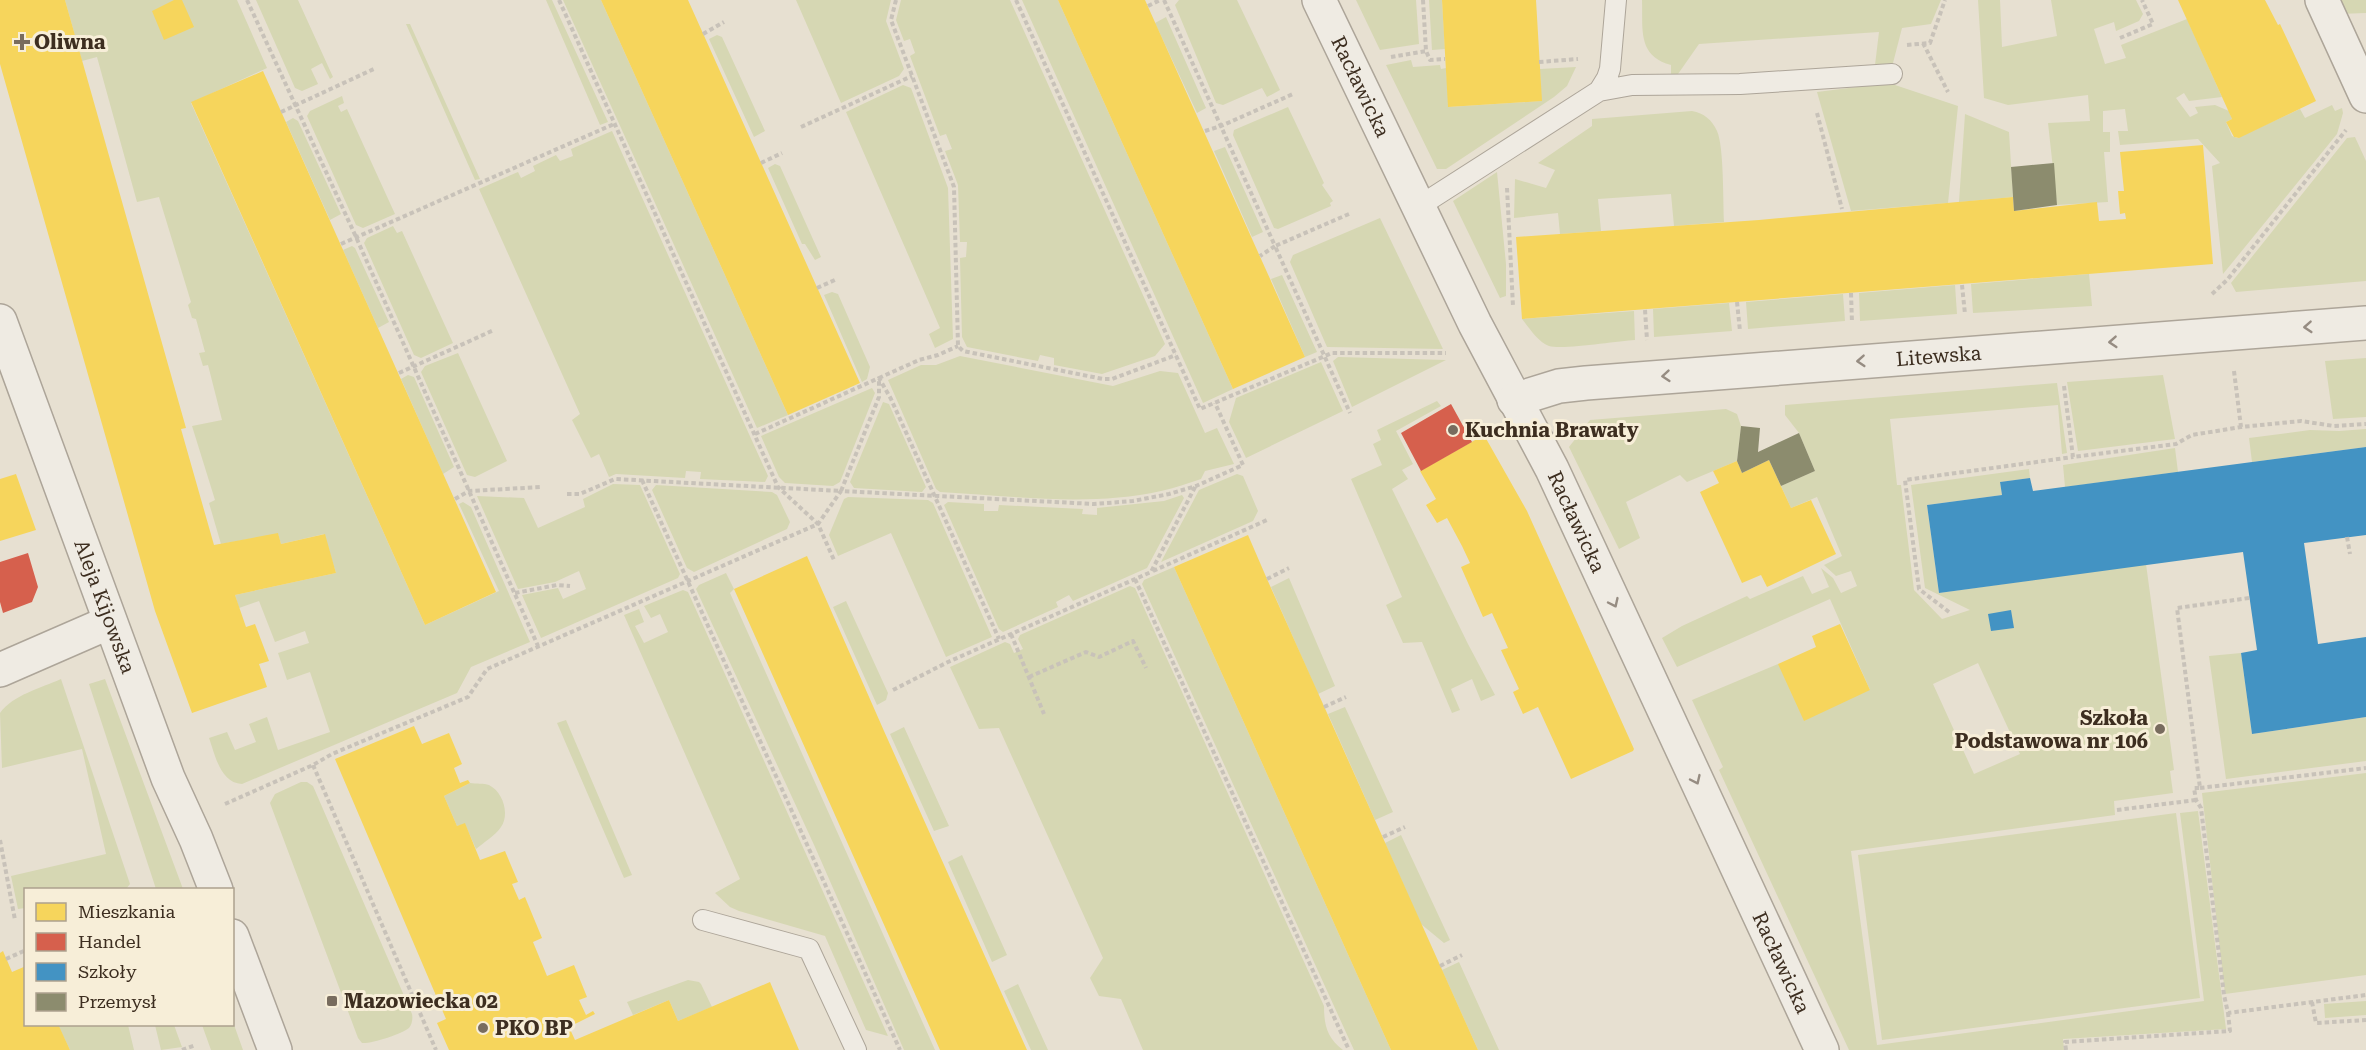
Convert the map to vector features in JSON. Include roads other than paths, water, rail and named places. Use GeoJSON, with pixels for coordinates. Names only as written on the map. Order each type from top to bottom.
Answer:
{"type":"FeatureCollection","features":[{"type":"Feature","properties":{"kind":"street","name":"Racławicka"},"geometry":{"type":"LineString","coordinates":[[1319,0],[1418,207],[1514,400],[1552,469],[1822,1050]]}},
{"type":"Feature","properties":{"kind":"street"},"geometry":{"type":"LineString","coordinates":[[2322,0],[2366,96]]}},
{"type":"Feature","properties":{"kind":"street","name":"Litewska"},"geometry":{"type":"LineString","coordinates":[[1514,400],[1559,386],[1586,383],[2366,322]]}},
{"type":"Feature","properties":{"kind":"street","name":"Aleja Kijowska"},"geometry":{"type":"LineString","coordinates":[[1,325],[168,778],[200,847],[215,888]]}},
{"type":"Feature","properties":{"kind":"street"},"geometry":{"type":"LineString","coordinates":[[0,670],[110,622]]}},
{"type":"Feature","properties":{"kind":"street"},"geometry":{"type":"LineString","coordinates":[[234,941],[275,1050]]}},
{"type":"Feature","properties":{"kind":"lane"},"geometry":{"type":"LineString","coordinates":[[1599,91],[1610,69],[1616,0]]}},
{"type":"Feature","properties":{"kind":"lane"},"geometry":{"type":"LineString","coordinates":[[1418,207],[1599,91],[1632,85],[1809,81],[1892,74]]}},
{"type":"Feature","properties":{"kind":"lane"},"geometry":{"type":"LineString","coordinates":[[704,920],[809,949],[856,1050]]}},
{"type":"Feature","properties":{"kind":"place","name":"Oliwna"},"geometry":{"type":"Point","coordinates":[22,42]}},
{"type":"Feature","properties":{"kind":"place","name":"Kuchnia Brawaty"},"geometry":{"type":"Point","coordinates":[1453,430]}},
{"type":"Feature","properties":{"kind":"place","name":"Szkoła Podstawowa nr 106"},"geometry":{"type":"Point","coordinates":[2160,729]}},
{"type":"Feature","properties":{"kind":"place","name":"Mazowiecka 02"},"geometry":{"type":"Point","coordinates":[332,1001]}},
{"type":"Feature","properties":{"kind":"place","name":"PKO BP"},"geometry":{"type":"Point","coordinates":[483,1028]}}]}
